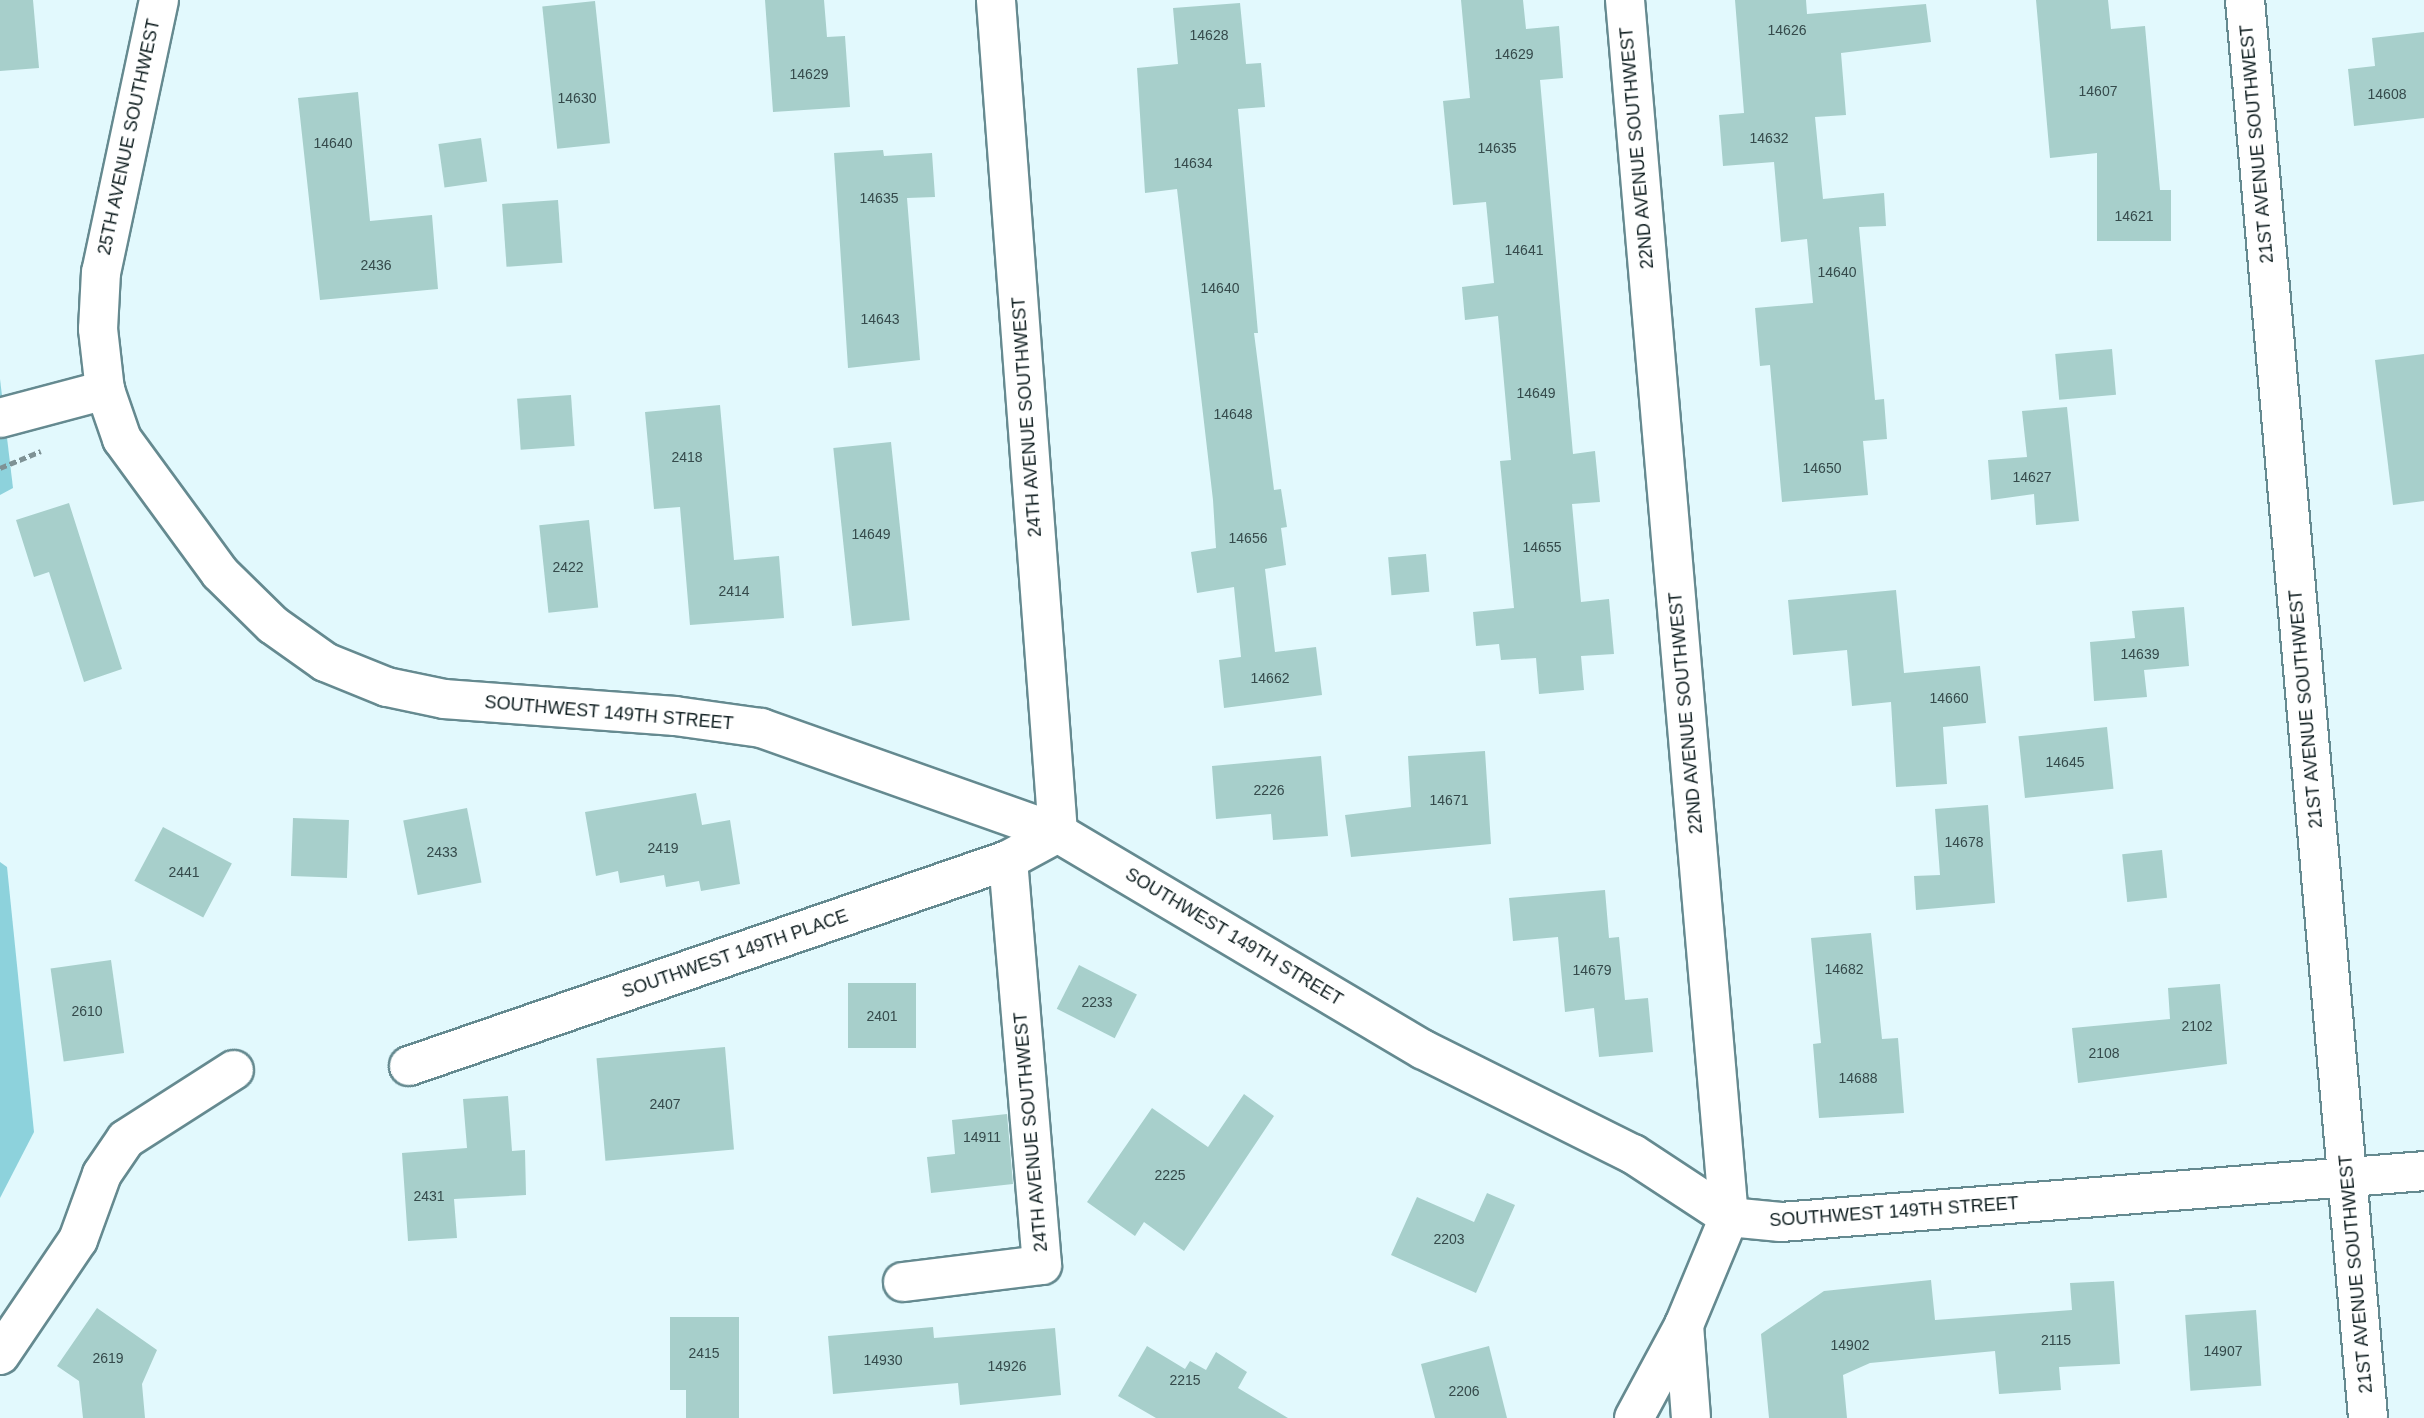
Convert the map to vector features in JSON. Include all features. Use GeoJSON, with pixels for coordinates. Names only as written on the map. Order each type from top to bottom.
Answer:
{"type":"FeatureCollection","features":[{"type":"Feature","properties":{"kind":"street","name":"25TH AVENUE SOUTHWEST"},"geometry":{"type":"LineString","coordinates":[[122,439],[105,390],[98,329],[101,272],[159,0]]}},
{"type":"Feature","properties":{"kind":"street","name":"24TH AVENUE SOUTHWEST"},"geometry":{"type":"LineString","coordinates":[[996,0],[1058,833]]}},
{"type":"Feature","properties":{"kind":"street","name":"22ND AVENUE SOUTHWEST"},"geometry":{"type":"LineString","coordinates":[[1625,0],[1729,1217],[1684,1325],[1691,1418]]}},
{"type":"Feature","properties":{"kind":"street","name":"21ST AVENUE SOUTHWEST"},"geometry":{"type":"LineString","coordinates":[[2245,0],[2368,1418]]}},
{"type":"Feature","properties":{"kind":"street"},"geometry":{"type":"LineString","coordinates":[[0,418],[105,390]]}},
{"type":"Feature","properties":{"kind":"street","name":"SOUTHWEST 149TH STREET"},"geometry":{"type":"LineString","coordinates":[[122,439],[220,573],[273,625],[325,662],[387,687],[444,698],[676,716],[761,728],[1058,833],[1424,1050],[1633,1154],[1729,1217],[1781,1222],[2424,1171]]}},
{"type":"Feature","properties":{"kind":"street","name":"SOUTHWEST 149TH PLACE"},"geometry":{"type":"LineString","coordinates":[[409,1066],[1008,860],[1058,833]]}},
{"type":"Feature","properties":{"kind":"street","name":"24TH AVENUE SOUTHWEST"},"geometry":{"type":"LineString","coordinates":[[904,1282],[1042,1265],[1008,860]]}},
{"type":"Feature","properties":{"kind":"street"},"geometry":{"type":"LineString","coordinates":[[0,1355],[78,1240],[103,1174],[126,1139],[234,1070]]}},
{"type":"Feature","properties":{"kind":"street"},"geometry":{"type":"LineString","coordinates":[[1634,1418],[1684,1325]]}},
{"type":"Feature","properties":{"kind":"path"},"geometry":{"type":"LineString","coordinates":[[0,468],[44,449]]}},
{"type":"Feature","properties":{"kind":"shaded area"},"geometry":{"type":"Polygon","coordinates":[[[0,379],[13,488],[0,495],[0,379]]]}},
{"type":"Feature","properties":{"kind":"shaded area"},"geometry":{"type":"Polygon","coordinates":[[[0,862],[7,867],[34,1132],[0,1198],[0,862]]]}},
{"type":"Feature","properties":{"kind":"building"},"geometry":{"type":"Polygon","coordinates":[[[0,0],[33,0],[39,68],[0,71],[0,0]]]}},
{"type":"Feature","properties":{"kind":"building"},"geometry":{"type":"Polygon","coordinates":[[[765,0],[824,0],[827,37],[845,36],[850,107],[773,112],[765,0]]]}},
{"type":"Feature","properties":{"kind":"building"},"geometry":{"type":"Polygon","coordinates":[[[1461,0],[1523,0],[1526,29],[1559,26],[1563,78],[1540,80],[1573,454],[1595,451],[1600,502],[1572,504],[1581,602],[1609,599],[1614,654],[1581,656],[1584,690],[1539,694],[1536,658],[1501,660],[1499,644],[1476,646],[1473,612],[1514,608],[1500,461],[1511,460],[1498,316],[1465,320],[1462,287],[1494,283],[1486,202],[1453,205],[1443,101],[1470,98],[1461,0]]]}},
{"type":"Feature","properties":{"kind":"building"},"geometry":{"type":"Polygon","coordinates":[[[1735,0],[1806,0],[1807,14],[1926,4],[1931,42],[1841,53],[1846,115],[1815,117],[1823,199],[1884,193],[1886,226],[1859,227],[1875,400],[1884,399],[1887,439],[1863,441],[1868,495],[1782,502],[1770,365],[1760,366],[1755,308],[1813,303],[1807,239],[1781,242],[1774,162],[1723,166],[1719,115],[1744,113],[1735,0]]]}},
{"type":"Feature","properties":{"kind":"building"},"geometry":{"type":"Polygon","coordinates":[[[2036,0],[2108,0],[2111,29],[2145,26],[2160,190],[2171,190],[2171,241],[2097,241],[2097,153],[2050,158],[2036,0]]]}},
{"type":"Feature","properties":{"kind":"building"},"geometry":{"type":"Polygon","coordinates":[[[595,1],[610,143],[557,149],[542,7],[595,1]]]}},
{"type":"Feature","properties":{"kind":"building"},"geometry":{"type":"Polygon","coordinates":[[[1240,3],[1246,64],[1261,63],[1265,107],[1238,109],[1258,333],[1254,333],[1274,490],[1281,489],[1287,527],[1281,528],[1286,565],[1265,569],[1275,652],[1316,647],[1322,695],[1224,708],[1219,660],[1241,657],[1234,587],[1197,593],[1191,552],[1216,548],[1213,500],[1177,189],[1145,193],[1137,68],[1178,64],[1173,8],[1240,3]]]}},
{"type":"Feature","properties":{"kind":"building"},"geometry":{"type":"Polygon","coordinates":[[[2424,32],[2424,118],[2354,126],[2348,69],[2375,66],[2372,38],[2424,32]]]}},
{"type":"Feature","properties":{"kind":"building"},"geometry":{"type":"Polygon","coordinates":[[[358,92],[370,221],[432,215],[438,289],[320,300],[298,98],[358,92]]]}},
{"type":"Feature","properties":{"kind":"building"},"geometry":{"type":"Polygon","coordinates":[[[481,138],[487,182],[445,188],[438,144],[481,138]]]}},
{"type":"Feature","properties":{"kind":"building"},"geometry":{"type":"Polygon","coordinates":[[[883,150],[884,156],[932,153],[935,197],[907,198],[920,360],[848,368],[834,153],[883,150]]]}},
{"type":"Feature","properties":{"kind":"building"},"geometry":{"type":"Polygon","coordinates":[[[558,200],[562,263],[507,267],[502,204],[558,200]]]}},
{"type":"Feature","properties":{"kind":"building"},"geometry":{"type":"Polygon","coordinates":[[[2112,349],[2116,395],[2059,400],[2055,354],[2112,349]]]}},
{"type":"Feature","properties":{"kind":"building"},"geometry":{"type":"Polygon","coordinates":[[[2424,354],[2424,501],[2393,505],[2375,360],[2424,354]]]}},
{"type":"Feature","properties":{"kind":"building"},"geometry":{"type":"Polygon","coordinates":[[[571,395],[575,446],[521,450],[517,399],[571,395]]]}},
{"type":"Feature","properties":{"kind":"building"},"geometry":{"type":"Polygon","coordinates":[[[720,405],[734,560],[779,556],[784,618],[690,625],[680,507],[654,509],[645,412],[720,405]]]}},
{"type":"Feature","properties":{"kind":"building"},"geometry":{"type":"Polygon","coordinates":[[[2067,407],[2079,521],[2036,525],[2034,494],[1991,500],[1988,460],[2027,457],[2022,411],[2067,407]]]}},
{"type":"Feature","properties":{"kind":"building"},"geometry":{"type":"Polygon","coordinates":[[[891,442],[910,620],[852,626],[833,448],[891,442]]]}},
{"type":"Feature","properties":{"kind":"building"},"geometry":{"type":"Polygon","coordinates":[[[69,503],[122,669],[84,682],[49,572],[34,577],[16,520],[69,503]]]}},
{"type":"Feature","properties":{"kind":"building"},"geometry":{"type":"Polygon","coordinates":[[[589,520],[598,608],[548,613],[539,525],[589,520]]]}},
{"type":"Feature","properties":{"kind":"building"},"geometry":{"type":"Polygon","coordinates":[[[1426,554],[1429,592],[1391,595],[1388,557],[1426,554]]]}},
{"type":"Feature","properties":{"kind":"building"},"geometry":{"type":"Polygon","coordinates":[[[1896,590],[1904,673],[1980,666],[1986,723],[1943,727],[1947,784],[1896,787],[1891,702],[1852,706],[1847,650],[1793,655],[1788,600],[1896,590]]]}},
{"type":"Feature","properties":{"kind":"building"},"geometry":{"type":"Polygon","coordinates":[[[2184,607],[2189,666],[2144,670],[2147,697],[2094,701],[2090,642],[2135,638],[2132,611],[2184,607]]]}},
{"type":"Feature","properties":{"kind":"building"},"geometry":{"type":"Polygon","coordinates":[[[2107,727],[2113,789],[2025,798],[2018,736],[2107,727]]]}},
{"type":"Feature","properties":{"kind":"building"},"geometry":{"type":"Polygon","coordinates":[[[1485,751],[1491,844],[1351,857],[1345,815],[1411,807],[1408,756],[1485,751]]]}},
{"type":"Feature","properties":{"kind":"building"},"geometry":{"type":"Polygon","coordinates":[[[1321,756],[1328,836],[1273,840],[1271,814],[1216,819],[1212,766],[1321,756]]]}},
{"type":"Feature","properties":{"kind":"building"},"geometry":{"type":"Polygon","coordinates":[[[696,793],[702,825],[730,820],[740,884],[701,891],[699,881],[666,887],[664,875],[620,883],[618,871],[596,876],[585,812],[696,793]]]}},
{"type":"Feature","properties":{"kind":"building"},"geometry":{"type":"Polygon","coordinates":[[[1988,805],[1995,903],[1916,910],[1914,876],[1940,875],[1935,809],[1988,805]]]}},
{"type":"Feature","properties":{"kind":"building"},"geometry":{"type":"Polygon","coordinates":[[[467,808],[482,883],[418,895],[403,820],[467,808]]]}},
{"type":"Feature","properties":{"kind":"building"},"geometry":{"type":"Polygon","coordinates":[[[293,818],[349,820],[347,878],[291,876],[293,818]]]}},
{"type":"Feature","properties":{"kind":"building"},"geometry":{"type":"Polygon","coordinates":[[[163,827],[232,864],[203,917],[134,881],[163,827]]]}},
{"type":"Feature","properties":{"kind":"building"},"geometry":{"type":"Polygon","coordinates":[[[2162,850],[2167,898],[2127,902],[2122,854],[2162,850]]]}},
{"type":"Feature","properties":{"kind":"building"},"geometry":{"type":"Polygon","coordinates":[[[1605,890],[1609,938],[1619,937],[1625,1000],[1648,998],[1653,1052],[1599,1057],[1594,1008],[1565,1012],[1558,937],[1513,941],[1509,898],[1605,890]]]}},
{"type":"Feature","properties":{"kind":"building"},"geometry":{"type":"Polygon","coordinates":[[[1871,933],[1882,1039],[1898,1038],[1904,1113],[1819,1118],[1813,1044],[1821,1043],[1811,938],[1871,933]]]}},
{"type":"Feature","properties":{"kind":"building"},"geometry":{"type":"Polygon","coordinates":[[[111,960],[124,1053],[64,1062],[51,968],[111,960]]]}},
{"type":"Feature","properties":{"kind":"building"},"geometry":{"type":"Polygon","coordinates":[[[1079,965],[1137,995],[1115,1038],[1057,1009],[1079,965]]]}},
{"type":"Feature","properties":{"kind":"building"},"geometry":{"type":"Polygon","coordinates":[[[848,983],[916,983],[916,1048],[848,1048],[848,983]]]}},
{"type":"Feature","properties":{"kind":"building"},"geometry":{"type":"Polygon","coordinates":[[[2220,984],[2227,1064],[2078,1083],[2072,1028],[2170,1019],[2168,988],[2220,984]]]}},
{"type":"Feature","properties":{"kind":"building"},"geometry":{"type":"Polygon","coordinates":[[[725,1047],[734,1150],[605,1161],[596,1058],[725,1047]]]}},
{"type":"Feature","properties":{"kind":"building"},"geometry":{"type":"Polygon","coordinates":[[[1244,1094],[1274,1116],[1184,1251],[1144,1222],[1135,1236],[1087,1202],[1152,1108],[1208,1147],[1244,1094]]]}},
{"type":"Feature","properties":{"kind":"building"},"geometry":{"type":"Polygon","coordinates":[[[508,1096],[512,1151],[525,1150],[526,1195],[454,1199],[457,1238],[408,1241],[402,1153],[467,1148],[463,1099],[508,1096]]]}},
{"type":"Feature","properties":{"kind":"building"},"geometry":{"type":"Polygon","coordinates":[[[1007,1114],[1013,1184],[931,1193],[927,1157],[955,1154],[952,1120],[1007,1114]]]}},
{"type":"Feature","properties":{"kind":"building"},"geometry":{"type":"Polygon","coordinates":[[[1487,1193],[1515,1205],[1476,1293],[1391,1255],[1417,1197],[1474,1222],[1487,1193]]]}},
{"type":"Feature","properties":{"kind":"building"},"geometry":{"type":"Polygon","coordinates":[[[1931,1280],[1935,1320],[2072,1310],[2070,1283],[2114,1281],[2120,1364],[2059,1367],[2061,1390],[1999,1394],[1995,1351],[1870,1363],[1843,1375],[1847,1418],[1769,1418],[1761,1334],[1824,1291],[1931,1280]]]}},
{"type":"Feature","properties":{"kind":"building"},"geometry":{"type":"Polygon","coordinates":[[[97,1308],[157,1350],[142,1384],[145,1418],[83,1418],[79,1381],[57,1366],[97,1308]]]}},
{"type":"Feature","properties":{"kind":"building"},"geometry":{"type":"Polygon","coordinates":[[[2256,1310],[2261,1386],[2190,1391],[2185,1315],[2256,1310]]]}},
{"type":"Feature","properties":{"kind":"building"},"geometry":{"type":"Polygon","coordinates":[[[670,1317],[739,1317],[739,1418],[686,1418],[686,1390],[670,1390],[670,1317]]]}},
{"type":"Feature","properties":{"kind":"building"},"geometry":{"type":"Polygon","coordinates":[[[933,1327],[934,1338],[1055,1328],[1061,1395],[960,1405],[958,1383],[833,1394],[828,1336],[933,1327]]]}},
{"type":"Feature","properties":{"kind":"building"},"geometry":{"type":"Polygon","coordinates":[[[1147,1346],[1185,1369],[1190,1361],[1206,1370],[1216,1352],[1247,1372],[1238,1388],[1288,1418],[1156,1418],[1118,1396],[1147,1346]]]}},
{"type":"Feature","properties":{"kind":"building"},"geometry":{"type":"Polygon","coordinates":[[[1489,1346],[1507,1418],[1435,1418],[1421,1364],[1489,1346]]]}}]}
